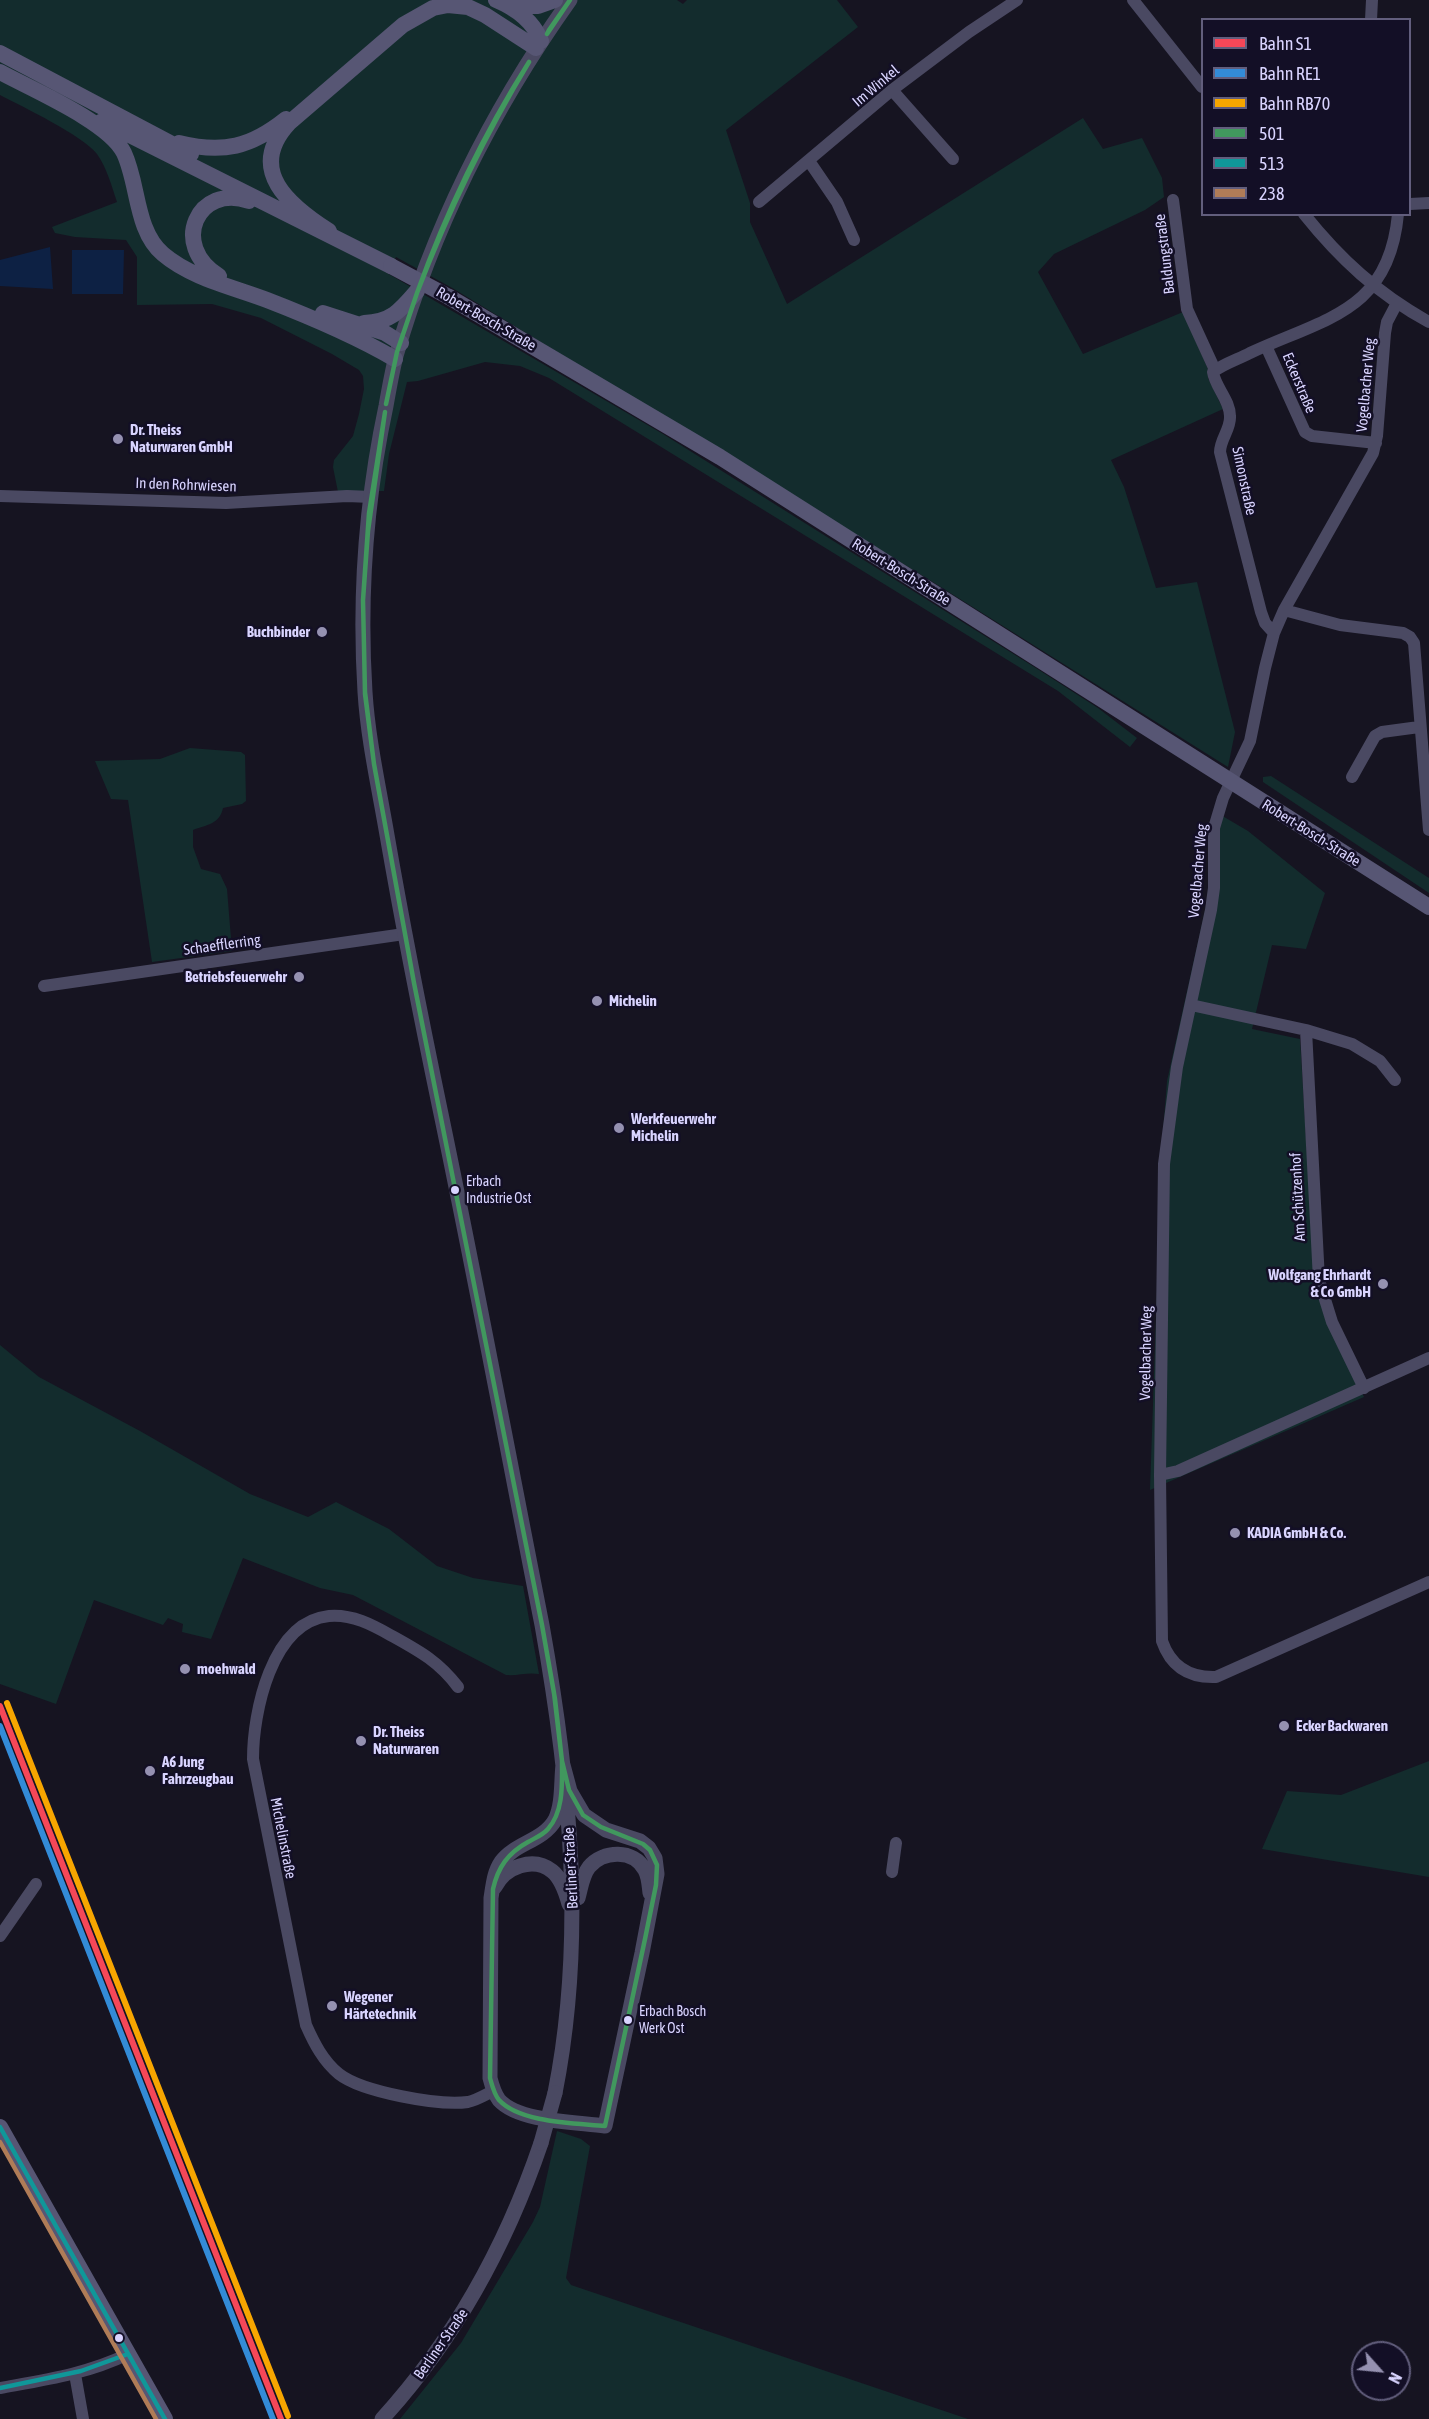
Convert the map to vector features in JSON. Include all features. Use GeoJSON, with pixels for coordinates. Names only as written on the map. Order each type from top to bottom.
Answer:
{"type":"FeatureCollection","features":[{"type":"Feature","properties":{"kind":"main road"},"geometry":{"type":"LineString","coordinates":[[329,231],[292,205],[275,181],[272,168],[273,154],[278,140],[288,121],[396,21],[430,0]]}},
{"type":"Feature","properties":{"kind":"main road"},"geometry":{"type":"LineString","coordinates":[[501,2],[538,6],[555,0]]}},
{"type":"Feature","properties":{"kind":"main road"},"geometry":{"type":"LineString","coordinates":[[501,2],[536,30],[538,45]]}},
{"type":"Feature","properties":{"kind":"main road"},"geometry":{"type":"LineString","coordinates":[[151,131],[176,142],[208,149],[245,144],[288,121],[403,25],[433,8],[448,5],[468,7],[538,45]]}},
{"type":"Feature","properties":{"kind":"main road","name":"Robert-Bosch-Straße"},"geometry":{"type":"LineString","coordinates":[[0,53],[151,131],[364,252]]}},
{"type":"Feature","properties":{"kind":"main road"},"geometry":{"type":"LineString","coordinates":[[0,71],[79,114],[102,129],[116,142],[124,153],[142,219],[151,240],[163,254],[201,275],[398,351]]}},
{"type":"Feature","properties":{"kind":"main road","name":"Robert-Bosch-Straße"},"geometry":{"type":"LineString","coordinates":[[0,71],[364,252],[449,297],[720,457],[1429,907]]}},
{"type":"Feature","properties":{"kind":"main road"},"geometry":{"type":"LineString","coordinates":[[284,214],[240,198],[227,198],[213,202],[202,211],[195,225],[192,241],[196,255],[207,268],[220,276],[385,333],[398,351]]}},
{"type":"Feature","properties":{"kind":"main road"},"geometry":{"type":"LineString","coordinates":[[359,324],[380,322],[391,317],[417,291]]}},
{"type":"Feature","properties":{"kind":"main road"},"geometry":{"type":"LineString","coordinates":[[0,2127],[165,2419]]}},
{"type":"Feature","properties":{"kind":"street","name":"Berliner Straße"},"geometry":{"type":"LineString","coordinates":[[382,2419],[436,2354],[481,2283],[519,2206],[555,2094],[570,2004],[573,1934],[570,1836],[553,1688],[404,934],[369,730],[365,695],[363,595],[378,445],[398,351],[417,291],[471,163],[513,85],[570,0]]}},
{"type":"Feature","properties":{"kind":"street","name":"Im Winkel"},"geometry":{"type":"LineString","coordinates":[[759,202],[892,90],[1017,0]]}},
{"type":"Feature","properties":{"kind":"street"},"geometry":{"type":"LineString","coordinates":[[1133,0],[1201,85]]}},
{"type":"Feature","properties":{"kind":"street"},"geometry":{"type":"LineString","coordinates":[[1371,18],[1372,0]]}},
{"type":"Feature","properties":{"kind":"street"},"geometry":{"type":"LineString","coordinates":[[892,90],[953,159]]}},
{"type":"Feature","properties":{"kind":"street"},"geometry":{"type":"LineString","coordinates":[[809,161],[837,202],[854,240]]}},
{"type":"Feature","properties":{"kind":"street","name":"Baldungstraße"},"geometry":{"type":"LineString","coordinates":[[1173,200],[1187,309],[1215,370]]}},
{"type":"Feature","properties":{"kind":"street"},"geometry":{"type":"LineString","coordinates":[[1411,204],[1429,203]]}},
{"type":"Feature","properties":{"kind":"street"},"geometry":{"type":"LineString","coordinates":[[1306,216],[1339,256],[1372,286],[1429,322]]}},
{"type":"Feature","properties":{"kind":"street"},"geometry":{"type":"LineString","coordinates":[[1215,370],[1353,306],[1372,286],[1385,267],[1392,248],[1398,216]]}},
{"type":"Feature","properties":{"kind":"street","name":"Vogelbacher Weg"},"geometry":{"type":"LineString","coordinates":[[1397,303],[1388,322],[1386,333],[1376,443],[1366,465],[1284,610],[1274,633],[1250,741],[1214,828],[1214,888],[1211,910],[1177,1067],[1164,1164],[1160,1475],[1162,1641],[1175,1664],[1192,1675],[1216,1677],[1429,1582]]}},
{"type":"Feature","properties":{"kind":"street","name":"Eckerstraße"},"geometry":{"type":"LineString","coordinates":[[1266,346],[1305,432],[1312,436],[1376,443]]}},
{"type":"Feature","properties":{"kind":"street","name":"Simonstraße"},"geometry":{"type":"LineString","coordinates":[[1215,370],[1213,375],[1230,410],[1231,418],[1220,445],[1220,452],[1261,612],[1265,623],[1274,633]]}},
{"type":"Feature","properties":{"kind":"street","name":"In den Rohrwiesen"},"geometry":{"type":"LineString","coordinates":[[0,496],[226,502],[347,496],[371,497]]}},
{"type":"Feature","properties":{"kind":"street"},"geometry":{"type":"LineString","coordinates":[[1284,610],[1340,625],[1402,633],[1410,637],[1414,643],[1423,680],[1419,727],[1429,830]]}},
{"type":"Feature","properties":{"kind":"street"},"geometry":{"type":"LineString","coordinates":[[1352,777],[1375,736],[1382,732],[1419,727]]}},
{"type":"Feature","properties":{"kind":"street","name":"Schaefflerring"},"geometry":{"type":"LineString","coordinates":[[44,986],[404,934]]}},
{"type":"Feature","properties":{"kind":"street"},"geometry":{"type":"LineString","coordinates":[[1191,1005],[1332,1036],[1367,1051],[1380,1060],[1395,1080]]}},
{"type":"Feature","properties":{"kind":"street","name":"Am Schützenhof"},"geometry":{"type":"LineString","coordinates":[[1306,1030],[1319,1280],[1332,1322],[1364,1388]]}},
{"type":"Feature","properties":{"kind":"street"},"geometry":{"type":"LineString","coordinates":[[1160,1475],[1178,1471],[1429,1358]]}},
{"type":"Feature","properties":{"kind":"street","name":"Michelinstraße"},"geometry":{"type":"LineString","coordinates":[[458,1688],[446,1671],[434,1660],[370,1624],[343,1616],[319,1619],[293,1636],[273,1667],[260,1701],[253,1759],[306,2025],[319,2052],[327,2063],[351,2082],[385,2093],[455,2103],[477,2099],[493,2091]]}},
{"type":"Feature","properties":{"kind":"street"},"geometry":{"type":"LineString","coordinates":[[563,1765],[570,1791],[584,1815],[606,1830],[640,1841],[655,1858],[657,1874],[605,2126],[523,2114],[501,2102],[493,2091],[489,2072],[491,1898],[500,1864],[512,1851],[537,1838],[554,1820],[559,1810],[563,1765]]}},
{"type":"Feature","properties":{"kind":"street"},"geometry":{"type":"LineString","coordinates":[[892,1872],[896,1843]]}},
{"type":"Feature","properties":{"kind":"street"},"geometry":{"type":"LineString","coordinates":[[573,1934],[582,1879],[599,1858],[609,1854],[619,1854],[639,1862],[645,1870],[649,1883],[651,1905]]}},
{"type":"Feature","properties":{"kind":"street"},"geometry":{"type":"LineString","coordinates":[[491,1898],[496,1883],[506,1873],[528,1863],[540,1864],[552,1871],[560,1882],[569,1902],[573,1934]]}},
{"type":"Feature","properties":{"kind":"street"},"geometry":{"type":"LineString","coordinates":[[0,1936],[36,1884]]}},
{"type":"Feature","properties":{"kind":"street"},"geometry":{"type":"LineString","coordinates":[[0,2388],[75,2374],[128,2354]]}},
{"type":"Feature","properties":{"kind":"street"},"geometry":{"type":"LineString","coordinates":[[75,2374],[83,2419]]}},
{"type":"Feature","properties":{"kind":"green space"},"geometry":{"type":"Polygon","coordinates":[[[0,0],[677,0],[683,4],[687,0],[837,0],[858,27],[726,130],[750,203],[750,222],[787,304],[1083,118],[1103,149],[1142,138],[1162,178],[1164,197],[1145,210],[1054,254],[1038,272],[1083,354],[1183,312],[1208,369],[1208,378],[1223,409],[1111,460],[1124,487],[1156,588],[1197,582],[1235,732],[1228,767],[928,579],[454,289],[396,257],[387,273],[663,434],[1039,670],[1098,708],[1137,738],[1130,747],[1058,691],[549,378],[520,366],[485,362],[407,382],[389,454],[384,491],[338,492],[333,467],[334,460],[353,436],[364,389],[363,376],[359,370],[261,318],[212,304],[137,305],[137,257],[126,240],[75,237],[55,233],[52,227],[117,202],[104,165],[97,154],[79,138],[0,95],[0,0]]]}},
{"type":"Feature","properties":{"kind":"green space"},"geometry":{"type":"Polygon","coordinates":[[[190,748],[241,752],[245,755],[246,801],[223,808],[216,821],[193,830],[193,847],[201,869],[220,874],[227,889],[232,951],[152,962],[128,800],[111,799],[95,761],[160,759],[190,748]]]}},
{"type":"Feature","properties":{"kind":"green space"},"geometry":{"type":"Polygon","coordinates":[[[1271,776],[1429,878],[1429,893],[1263,782],[1263,777],[1271,776]]]}},
{"type":"Feature","properties":{"kind":"green space"},"geometry":{"type":"Polygon","coordinates":[[[1214,811],[1248,831],[1325,893],[1306,949],[1272,945],[1252,1029],[1300,1039],[1315,1285],[1330,1329],[1364,1397],[1150,1490],[1162,1144],[1167,1081],[1210,888],[1214,811]]]}},
{"type":"Feature","properties":{"kind":"green space"},"geometry":{"type":"Polygon","coordinates":[[[0,1345],[39,1377],[250,1494],[308,1517],[336,1502],[389,1529],[437,1566],[473,1578],[523,1586],[539,1674],[506,1675],[353,1595],[320,1588],[243,1558],[211,1639],[182,1632],[183,1624],[168,1618],[163,1625],[94,1600],[56,1704],[0,1684],[0,1345]]]}},
{"type":"Feature","properties":{"kind":"green space"},"geometry":{"type":"Polygon","coordinates":[[[1429,1761],[1429,1877],[1262,1849],[1287,1791],[1341,1795],[1429,1761]]]}},
{"type":"Feature","properties":{"kind":"green space"},"geometry":{"type":"Polygon","coordinates":[[[557,2131],[581,2139],[590,2146],[566,2278],[571,2285],[968,2419],[400,2419],[461,2343],[533,2222],[540,2207],[557,2131]]]}},
{"type":"Feature","properties":{"kind":"water"},"geometry":{"type":"Polygon","coordinates":[[[50,247],[53,289],[0,286],[0,260],[50,247]]]}},
{"type":"Feature","properties":{"kind":"water"},"geometry":{"type":"Polygon","coordinates":[[[72,250],[124,250],[123,294],[72,294],[72,250]]]}},
{"type":"Feature","properties":{"kind":"rail line","name":"RB70"},"geometry":{"type":"LineString","coordinates":[[7,1703],[288,2416]]}},
{"type":"Feature","properties":{"kind":"rail line","name":"S1"},"geometry":{"type":"LineString","coordinates":[[0,1706],[281,2419]]}},
{"type":"Feature","properties":{"kind":"rail line","name":"RE1"},"geometry":{"type":"LineString","coordinates":[[0,1726],[273,2419]]}},
{"type":"Feature","properties":{"kind":"transit line","name":"501"},"geometry":{"type":"LineString","coordinates":[[570,0],[547,34],[549,30],[570,0]]}},
{"type":"Feature","properties":{"kind":"transit line","name":"501"},"geometry":{"type":"LineString","coordinates":[[417,293],[440,233],[467,174],[529,62]]}},
{"type":"Feature","properties":{"kind":"transit line","name":"501"},"geometry":{"type":"LineString","coordinates":[[417,293],[468,174],[529,62]]}},
{"type":"Feature","properties":{"kind":"transit line","name":"501"},"geometry":{"type":"LineString","coordinates":[[397,352],[417,293]]}},
{"type":"Feature","properties":{"kind":"transit line","name":"501"},"geometry":{"type":"LineString","coordinates":[[397,352],[417,293]]}},
{"type":"Feature","properties":{"kind":"transit line","name":"501"},"geometry":{"type":"LineString","coordinates":[[386,404],[397,352]]}},
{"type":"Feature","properties":{"kind":"transit line","name":"501"},"geometry":{"type":"LineString","coordinates":[[386,404],[397,352]]}},
{"type":"Feature","properties":{"kind":"transit line","name":"501"},"geometry":{"type":"LineString","coordinates":[[363,600],[369,513],[385,412]]}},
{"type":"Feature","properties":{"kind":"transit line","name":"501"},"geometry":{"type":"LineString","coordinates":[[363,600],[368,531],[385,412]]}},
{"type":"Feature","properties":{"kind":"transit line","name":"501"},"geometry":{"type":"LineString","coordinates":[[363,600],[365,692],[374,764]]}},
{"type":"Feature","properties":{"kind":"transit line","name":"501"},"geometry":{"type":"LineString","coordinates":[[363,600],[365,694],[374,764]]}},
{"type":"Feature","properties":{"kind":"transit line","name":"501"},"geometry":{"type":"LineString","coordinates":[[374,764],[414,983]]}},
{"type":"Feature","properties":{"kind":"transit line","name":"501"},"geometry":{"type":"LineString","coordinates":[[374,764],[414,983]]}},
{"type":"Feature","properties":{"kind":"transit line","name":"501"},"geometry":{"type":"LineString","coordinates":[[414,983],[542,1625]]}},
{"type":"Feature","properties":{"kind":"transit line","name":"501"},"geometry":{"type":"LineString","coordinates":[[414,983],[542,1625]]}},
{"type":"Feature","properties":{"kind":"transit line","name":"501"},"geometry":{"type":"LineString","coordinates":[[542,1625],[555,1699],[562,1761]]}},
{"type":"Feature","properties":{"kind":"transit line","name":"501"},"geometry":{"type":"LineString","coordinates":[[542,1625],[554,1693],[562,1761]]}},
{"type":"Feature","properties":{"kind":"transit line","name":"501"},"geometry":{"type":"LineString","coordinates":[[562,1761],[569,1790],[583,1815],[601,1827],[643,1844],[650,1850],[657,1865],[656,1885],[605,2126],[534,2118],[508,2108],[494,2092],[490,2078],[493,1889],[501,1867],[509,1856],[544,1833],[553,1822],[561,1796],[562,1761]]}},
{"type":"Feature","properties":{"kind":"transit line","name":"513"},"geometry":{"type":"LineString","coordinates":[[0,2127],[165,2419]]}},
{"type":"Feature","properties":{"kind":"transit line","name":"238"},"geometry":{"type":"LineString","coordinates":[[0,2142],[156,2419]]}},
{"type":"Feature","properties":{"kind":"transit line","name":"513"},"geometry":{"type":"LineString","coordinates":[[0,2388],[81,2371],[128,2354]]}},
{"type":"Feature","properties":{"kind":"place","name":"Dr. Theiss Naturwaren GmbH"},"geometry":{"type":"Point","coordinates":[118,439]}},
{"type":"Feature","properties":{"kind":"place","name":"Buchbinder"},"geometry":{"type":"Point","coordinates":[322,632]}},
{"type":"Feature","properties":{"kind":"place","name":"Betriebsfeuerwehr"},"geometry":{"type":"Point","coordinates":[299,977]}},
{"type":"Feature","properties":{"kind":"place","name":"Michelin"},"geometry":{"type":"Point","coordinates":[597,1001]}},
{"type":"Feature","properties":{"kind":"place","name":"Werkfeuerwehr Michelin"},"geometry":{"type":"Point","coordinates":[619,1128]}},
{"type":"Feature","properties":{"kind":"place","name":"Erbach Industrie Ost"},"geometry":{"type":"Point","coordinates":[455,1190]}},
{"type":"Feature","properties":{"kind":"place","name":"Wolfgang Ehrhardt & Co GmbH"},"geometry":{"type":"Point","coordinates":[1383,1284]}},
{"type":"Feature","properties":{"kind":"place","name":"KADIA GmbH & Co."},"geometry":{"type":"Point","coordinates":[1235,1533]}},
{"type":"Feature","properties":{"kind":"place","name":"moehwald"},"geometry":{"type":"Point","coordinates":[185,1669]}},
{"type":"Feature","properties":{"kind":"place","name":"Ecker Backwaren"},"geometry":{"type":"Point","coordinates":[1284,1726]}},
{"type":"Feature","properties":{"kind":"place","name":"Dr. Theiss Naturwaren"},"geometry":{"type":"Point","coordinates":[361,1741]}},
{"type":"Feature","properties":{"kind":"place","name":"A6 Jung Fahrzeugbau"},"geometry":{"type":"Point","coordinates":[150,1771]}},
{"type":"Feature","properties":{"kind":"place","name":"Wegener Härtetechnik"},"geometry":{"type":"Point","coordinates":[332,2006]}},
{"type":"Feature","properties":{"kind":"place","name":"Erbach Bosch Werk Ost"},"geometry":{"type":"Point","coordinates":[628,2020]}}]}
